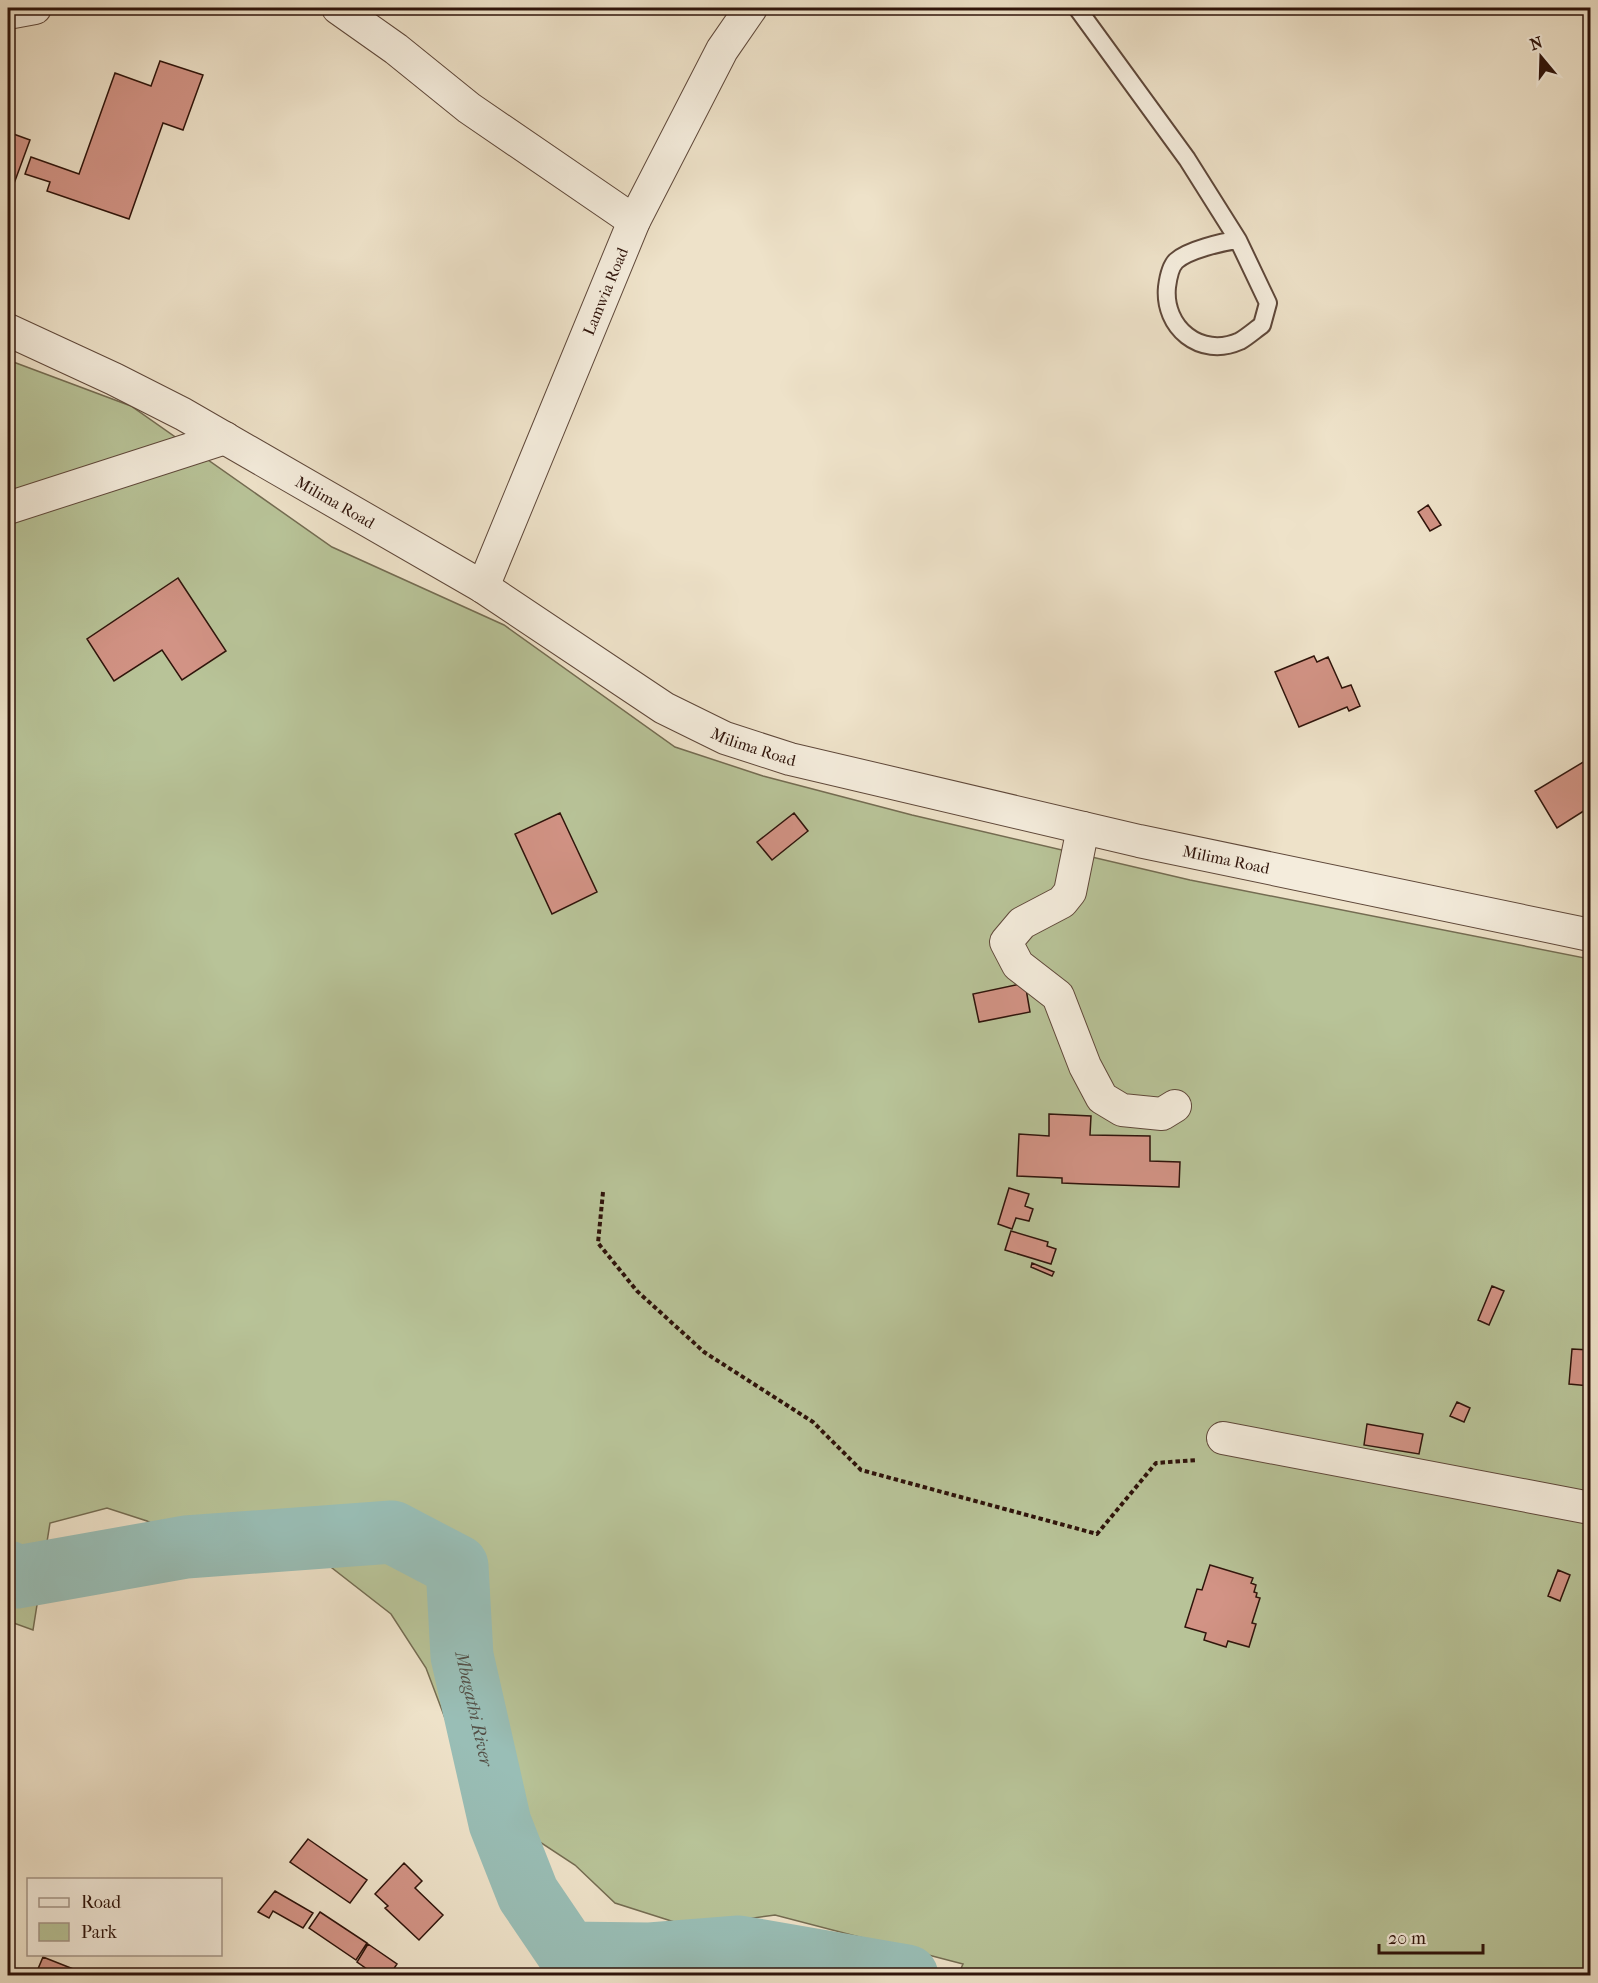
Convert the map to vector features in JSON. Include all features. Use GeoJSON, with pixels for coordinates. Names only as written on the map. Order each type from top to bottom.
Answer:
{"type":"FeatureCollection","features":[{"type":"Feature","properties":{"kind":"street"},"geometry":{"type":"LineString","coordinates":[[8,13],[35,8]]}},
{"type":"Feature","properties":{"kind":"street"},"geometry":{"type":"LineString","coordinates":[[338,8],[396,49],[469,108],[634,221]]}},
{"type":"Feature","properties":{"kind":"street","name":"Lamwia Road"},"geometry":{"type":"LineString","coordinates":[[483,587],[634,221],[722,50],[751,8]]}},
{"type":"Feature","properties":{"kind":"street","name":"Milima Road"},"geometry":{"type":"LineString","coordinates":[[8,330],[114,379],[225,438],[483,587],[664,708],[725,738],[790,759],[1083,828],[1590,935]]}},
{"type":"Feature","properties":{"kind":"street"},"geometry":{"type":"LineString","coordinates":[[8,508],[225,438]]}},
{"type":"Feature","properties":{"kind":"street"},"geometry":{"type":"LineString","coordinates":[[1083,828],[1070,892],[1062,902],[1022,923],[1006,942],[1018,965],[1058,996],[1085,1066],[1102,1098],[1122,1110],[1162,1114],[1175,1106]]}},
{"type":"Feature","properties":{"kind":"street"},"geometry":{"type":"LineString","coordinates":[[1223,1438],[1590,1508]]}},
{"type":"Feature","properties":{"kind":"lane"},"geometry":{"type":"LineString","coordinates":[[1077,8],[1187,159],[1238,240],[1268,303],[1262,325],[1239,342],[1213,345],[1189,339],[1173,322],[1169,311],[1166,301],[1168,277],[1177,261],[1218,243],[1238,240]]}},
{"type":"Feature","properties":{"kind":"path"},"geometry":{"type":"LineString","coordinates":[[603,1192],[598,1243],[637,1291],[704,1352],[813,1422],[861,1470],[1097,1534],[1156,1464],[1215,1458],[1223,1438]]}},
{"type":"Feature","properties":{"kind":"green space"},"geometry":{"type":"Polygon","coordinates":[[[8,360],[131,406],[332,547],[504,625],[675,747],[763,776],[912,815],[1190,880],[1590,959],[1590,1975],[958,1975],[963,1964],[775,1915],[690,1927],[615,1903],[575,1865],[476,1800],[426,1668],[391,1614],[323,1561],[228,1562],[147,1521],[107,1508],[50,1523],[33,1630],[8,1621],[8,360]]]}},
{"type":"Feature","properties":{"kind":"building"},"geometry":{"type":"Polygon","coordinates":[[[160,61],[203,75],[183,130],[163,123],[129,219],[47,191],[50,182],[25,174],[31,157],[79,174],[115,73],[151,86],[160,61]]]}},
{"type":"Feature","properties":{"kind":"building"},"geometry":{"type":"Polygon","coordinates":[[[8,132],[30,140],[12,189],[8,187],[8,132]]]}},
{"type":"Feature","properties":{"kind":"building"},"geometry":{"type":"Polygon","coordinates":[[[1428,505],[1441,525],[1430,531],[1418,512],[1428,505]]]}},
{"type":"Feature","properties":{"kind":"building"},"geometry":{"type":"Polygon","coordinates":[[[178,578],[226,651],[182,680],[162,650],[114,681],[87,639],[178,578]]]}},
{"type":"Feature","properties":{"kind":"building"},"geometry":{"type":"Polygon","coordinates":[[[1314,656],[1317,662],[1328,657],[1342,688],[1351,685],[1360,706],[1349,711],[1347,707],[1299,727],[1275,672],[1314,656]]]}},
{"type":"Feature","properties":{"kind":"building"},"geometry":{"type":"Polygon","coordinates":[[[1590,758],[1590,807],[1557,828],[1535,791],[1590,758]]]}},
{"type":"Feature","properties":{"kind":"building"},"geometry":{"type":"Polygon","coordinates":[[[560,813],[597,892],[552,914],[515,834],[560,813]]]}},
{"type":"Feature","properties":{"kind":"building"},"geometry":{"type":"Polygon","coordinates":[[[794,813],[808,831],[772,860],[757,842],[794,813]]]}},
{"type":"Feature","properties":{"kind":"building"},"geometry":{"type":"Polygon","coordinates":[[[1025,983],[1030,1012],[979,1022],[973,994],[1025,983]]]}},
{"type":"Feature","properties":{"kind":"building"},"geometry":{"type":"Polygon","coordinates":[[[1049,1114],[1091,1116],[1090,1135],[1150,1136],[1150,1161],[1180,1162],[1179,1187],[1062,1183],[1062,1178],[1017,1176],[1019,1134],[1049,1136],[1049,1114]]]}},
{"type":"Feature","properties":{"kind":"building"},"geometry":{"type":"Polygon","coordinates":[[[1009,1188],[1029,1194],[1025,1206],[1033,1209],[1029,1221],[1016,1218],[1012,1229],[998,1224],[1009,1188]]]}},
{"type":"Feature","properties":{"kind":"building"},"geometry":{"type":"Polygon","coordinates":[[[1011,1231],[1048,1242],[1047,1246],[1056,1249],[1051,1264],[1005,1250],[1011,1231]]]}},
{"type":"Feature","properties":{"kind":"building"},"geometry":{"type":"Polygon","coordinates":[[[1032,1263],[1054,1272],[1052,1276],[1031,1267],[1032,1263]]]}},
{"type":"Feature","properties":{"kind":"building"},"geometry":{"type":"Polygon","coordinates":[[[1492,1286],[1504,1291],[1489,1325],[1478,1320],[1492,1286]]]}},
{"type":"Feature","properties":{"kind":"building"},"geometry":{"type":"Polygon","coordinates":[[[1572,1349],[1590,1350],[1590,1386],[1569,1384],[1572,1349]]]}},
{"type":"Feature","properties":{"kind":"building"},"geometry":{"type":"Polygon","coordinates":[[[1457,1402],[1470,1408],[1464,1422],[1450,1416],[1457,1402]]]}},
{"type":"Feature","properties":{"kind":"building"},"geometry":{"type":"Polygon","coordinates":[[[1367,1424],[1423,1434],[1419,1454],[1364,1445],[1367,1424]]]}},
{"type":"Feature","properties":{"kind":"building"},"geometry":{"type":"Polygon","coordinates":[[[1210,1565],[1253,1578],[1251,1583],[1256,1585],[1254,1592],[1257,1593],[1256,1597],[1260,1598],[1252,1623],[1256,1624],[1249,1647],[1228,1641],[1226,1647],[1204,1640],[1206,1633],[1185,1627],[1197,1589],[1202,1590],[1210,1565]]]}},
{"type":"Feature","properties":{"kind":"building"},"geometry":{"type":"Polygon","coordinates":[[[1558,1570],[1570,1575],[1560,1601],[1548,1596],[1558,1570]]]}},
{"type":"Feature","properties":{"kind":"building"},"geometry":{"type":"Polygon","coordinates":[[[308,1839],[367,1880],[350,1903],[290,1862],[308,1839]]]}},
{"type":"Feature","properties":{"kind":"building"},"geometry":{"type":"Polygon","coordinates":[[[404,1863],[422,1881],[415,1888],[443,1915],[419,1940],[385,1908],[388,1906],[375,1894],[404,1863]]]}},
{"type":"Feature","properties":{"kind":"building"},"geometry":{"type":"Polygon","coordinates":[[[275,1891],[313,1913],[303,1928],[273,1911],[269,1918],[258,1912],[275,1891]]]}},
{"type":"Feature","properties":{"kind":"building"},"geometry":{"type":"Polygon","coordinates":[[[320,1912],[367,1943],[356,1960],[309,1928],[320,1912]]]}},
{"type":"Feature","properties":{"kind":"building"},"geometry":{"type":"Polygon","coordinates":[[[368,1944],[397,1964],[389,1976],[377,1976],[357,1962],[368,1944]]]}},
{"type":"Feature","properties":{"kind":"building"},"geometry":{"type":"Polygon","coordinates":[[[43,1957],[91,1976],[35,1976],[43,1957]]]}},
{"type":"Feature","properties":{"kind":"waterway","name":"Mbagathi River"},"geometry":{"type":"LineString","coordinates":[[8,1572],[17,1577],[186,1547],[392,1532],[457,1566],[462,1656],[500,1823],[528,1894],[568,1953],[650,1954],[739,1947],[907,1976]]}}]}
